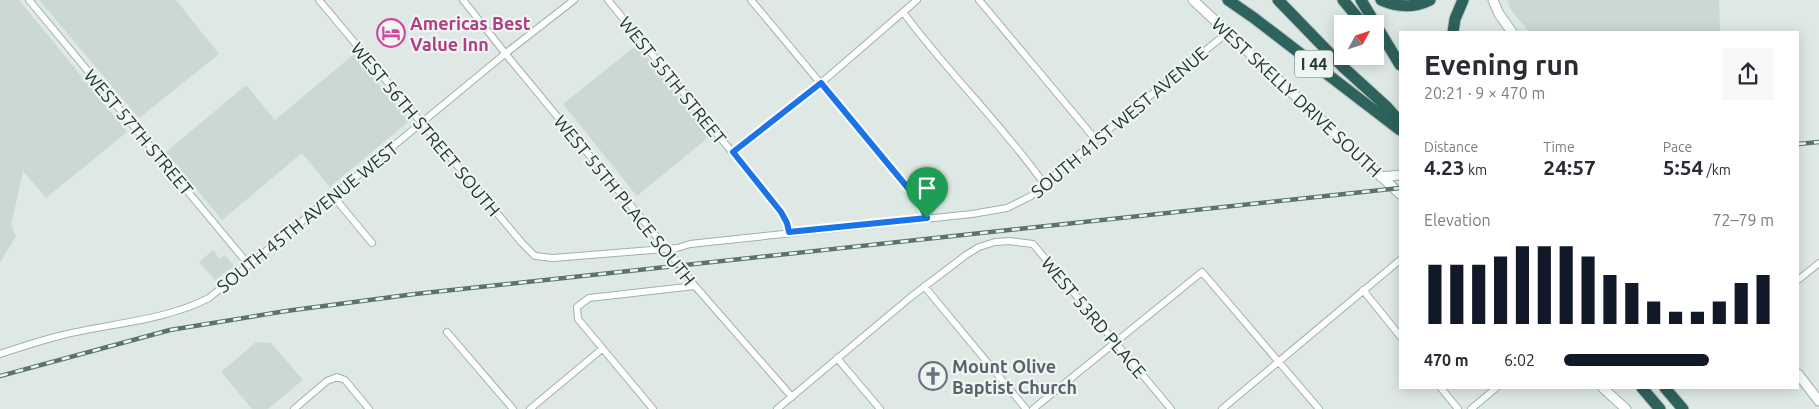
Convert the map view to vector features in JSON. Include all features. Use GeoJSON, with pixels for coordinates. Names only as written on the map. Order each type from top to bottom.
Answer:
{"type":"FeatureCollection","features":[{"type":"Feature","properties":{"kind":"highway","name":"I 44"},"geometry":{"type":"LineString","coordinates":[[1228,0],[1399,129]]}},
{"type":"Feature","properties":{"kind":"highway"},"geometry":{"type":"LineString","coordinates":[[1278,0],[1399,121]]}},
{"type":"Feature","properties":{"kind":"highway"},"geometry":{"type":"LineString","coordinates":[[1343,0],[1356,15]]}},
{"type":"Feature","properties":{"kind":"highway"},"geometry":{"type":"LineString","coordinates":[[1361,0],[1399,64]]}},
{"type":"Feature","properties":{"kind":"highway"},"geometry":{"type":"LineString","coordinates":[[1381,0],[1401,6],[1412,6],[1430,0]]}},
{"type":"Feature","properties":{"kind":"highway"},"geometry":{"type":"LineString","coordinates":[[1453,31],[1455,19],[1463,0]]}},
{"type":"Feature","properties":{"kind":"highway"},"geometry":{"type":"LineString","coordinates":[[1384,48],[1399,65]]}},
{"type":"Feature","properties":{"kind":"highway"},"geometry":{"type":"LineString","coordinates":[[1643,389],[1660,409]]}},
{"type":"Feature","properties":{"kind":"highway"},"geometry":{"type":"LineString","coordinates":[[1666,389],[1683,409]]}},
{"type":"Feature","properties":{"kind":"street","name":"WEST 57TH STREET"},"geometry":{"type":"LineString","coordinates":[[29,0],[248,264]]}},
{"type":"Feature","properties":{"kind":"street","name":"WEST 56TH STREET SOUTH"},"geometry":{"type":"LineString","coordinates":[[319,0],[522,243],[535,256]]}},
{"type":"Feature","properties":{"kind":"street","name":"WEST 55TH PLACE SOUTH"},"geometry":{"type":"LineString","coordinates":[[463,0],[695,286],[792,397]]}},
{"type":"Feature","properties":{"kind":"street","name":"SOUTH 45TH AVENUE WEST"},"geometry":{"type":"LineString","coordinates":[[0,354],[63,335],[157,316],[190,306],[214,294],[506,53],[574,0]]}},
{"type":"Feature","properties":{"kind":"street","name":"WEST 55TH STREET"},"geometry":{"type":"LineString","coordinates":[[608,0],[781,212],[789,232]]}},
{"type":"Feature","properties":{"kind":"street"},"geometry":{"type":"LineString","coordinates":[[751,0],[917,199],[927,218]]}},
{"type":"Feature","properties":{"kind":"street"},"geometry":{"type":"LineString","coordinates":[[733,152],[821,83],[917,0]]}},
{"type":"Feature","properties":{"kind":"street"},"geometry":{"type":"LineString","coordinates":[[979,0],[1096,140]]}},
{"type":"Feature","properties":{"kind":"street","name":"WEST SKELLY DRIVE SOUTH"},"geometry":{"type":"LineString","coordinates":[[1193,0],[1399,193]]}},
{"type":"Feature","properties":{"kind":"street"},"geometry":{"type":"LineString","coordinates":[[1493,0],[1499,14],[1511,31]]}},
{"type":"Feature","properties":{"kind":"street"},"geometry":{"type":"LineString","coordinates":[[903,12],[920,36],[997,126],[1045,186]]}},
{"type":"Feature","properties":{"kind":"street","name":"SOUTH 41ST WEST AVENUE"},"geometry":{"type":"LineString","coordinates":[[535,256],[553,258],[666,248],[789,232],[972,214],[1007,208],[1023,201],[1045,186],[1096,140],[1228,32]]}},
{"type":"Feature","properties":{"kind":"street"},"geometry":{"type":"LineString","coordinates":[[1380,177],[1399,175]]}},
{"type":"Feature","properties":{"kind":"street"},"geometry":{"type":"LineString","coordinates":[[333,196],[372,243]]}},
{"type":"Feature","properties":{"kind":"street","name":"WEST 53RD PLACE"},"geometry":{"type":"LineString","coordinates":[[924,286],[979,247],[995,242],[1009,241],[1033,244],[1171,409]]}},
{"type":"Feature","properties":{"kind":"street"},"geometry":{"type":"LineString","coordinates":[[1222,409],[1399,261]]}},
{"type":"Feature","properties":{"kind":"street"},"geometry":{"type":"LineString","coordinates":[[1799,279],[1819,263]]}},
{"type":"Feature","properties":{"kind":"street"},"geometry":{"type":"LineString","coordinates":[[1033,409],[1202,272],[1318,409]]}},
{"type":"Feature","properties":{"kind":"street"},"geometry":{"type":"LineString","coordinates":[[653,409],[578,319],[577,307],[589,298],[695,286]]}},
{"type":"Feature","properties":{"kind":"street"},"geometry":{"type":"LineString","coordinates":[[777,409],[924,286],[1026,409]]}},
{"type":"Feature","properties":{"kind":"street"},"geometry":{"type":"LineString","coordinates":[[1363,290],[1399,335]]}},
{"type":"Feature","properties":{"kind":"street"},"geometry":{"type":"LineString","coordinates":[[447,332],[513,409]]}},
{"type":"Feature","properties":{"kind":"street"},"geometry":{"type":"LineString","coordinates":[[530,409],[602,349]]}},
{"type":"Feature","properties":{"kind":"street"},"geometry":{"type":"LineString","coordinates":[[837,358],[880,409]]}},
{"type":"Feature","properties":{"kind":"street"},"geometry":{"type":"LineString","coordinates":[[1799,375],[1819,401]]}},
{"type":"Feature","properties":{"kind":"street"},"geometry":{"type":"LineString","coordinates":[[294,409],[327,381],[338,377],[345,380],[369,409]]}},
{"type":"Feature","properties":{"kind":"street"},"geometry":{"type":"LineString","coordinates":[[1442,389],[1458,409]]}},
{"type":"Feature","properties":{"kind":"street"},"geometry":{"type":"LineString","coordinates":[[1471,409],[1495,389]]}},
{"type":"Feature","properties":{"kind":"street"},"geometry":{"type":"LineString","coordinates":[[1604,389],[1626,409]]}},
{"type":"Feature","properties":{"kind":"shaded area"},"geometry":{"type":"Polygon","coordinates":[[[0,0],[19,0],[127,132],[46,198],[23,171],[11,225],[16,236],[0,263],[0,0]]]}},
{"type":"Feature","properties":{"kind":"shaded area"},"geometry":{"type":"Polygon","coordinates":[[[39,0],[176,0],[219,54],[139,118],[39,0]]]}},
{"type":"Feature","properties":{"kind":"shaded area"},"geometry":{"type":"Polygon","coordinates":[[[1507,0],[1719,0],[1720,31],[1528,31],[1511,10],[1507,0]]]}},
{"type":"Feature","properties":{"kind":"shaded area"},"geometry":{"type":"Polygon","coordinates":[[[637,45],[710,136],[637,196],[563,104],[637,45]]]}},
{"type":"Feature","properties":{"kind":"shaded area"},"geometry":{"type":"Polygon","coordinates":[[[354,54],[409,121],[330,187],[302,153],[222,220],[166,152],[246,85],[275,120],[354,54]]]}},
{"type":"Feature","properties":{"kind":"shaded area"},"geometry":{"type":"Polygon","coordinates":[[[213,250],[220,259],[225,255],[234,266],[215,280],[199,262],[213,250]]]}},
{"type":"Feature","properties":{"kind":"shaded area"},"geometry":{"type":"Polygon","coordinates":[[[256,342],[271,343],[303,380],[268,409],[252,409],[221,372],[256,342]]]}},
{"type":"Feature","properties":{"kind":"railway"},"geometry":{"type":"LineString","coordinates":[[1799,144],[1819,142]]}},
{"type":"Feature","properties":{"kind":"railway"},"geometry":{"type":"LineString","coordinates":[[0,376],[170,330],[286,311],[415,294],[1399,188]]}},
{"type":"Feature","properties":{"kind":"place","name":"Americas Best Value Inn"},"geometry":{"type":"Point","coordinates":[391,33]}},
{"type":"Feature","properties":{"kind":"place","name":"Mount Olive Baptist Church"},"geometry":{"type":"Point","coordinates":[933,376]}},
{"type":"Feature","properties":{"kind":"route"},"geometry":{"type":"LineString","coordinates":[[821,83],[917,199],[927,218],[789,232],[781,212],[733,152],[821,83]]}}]}
